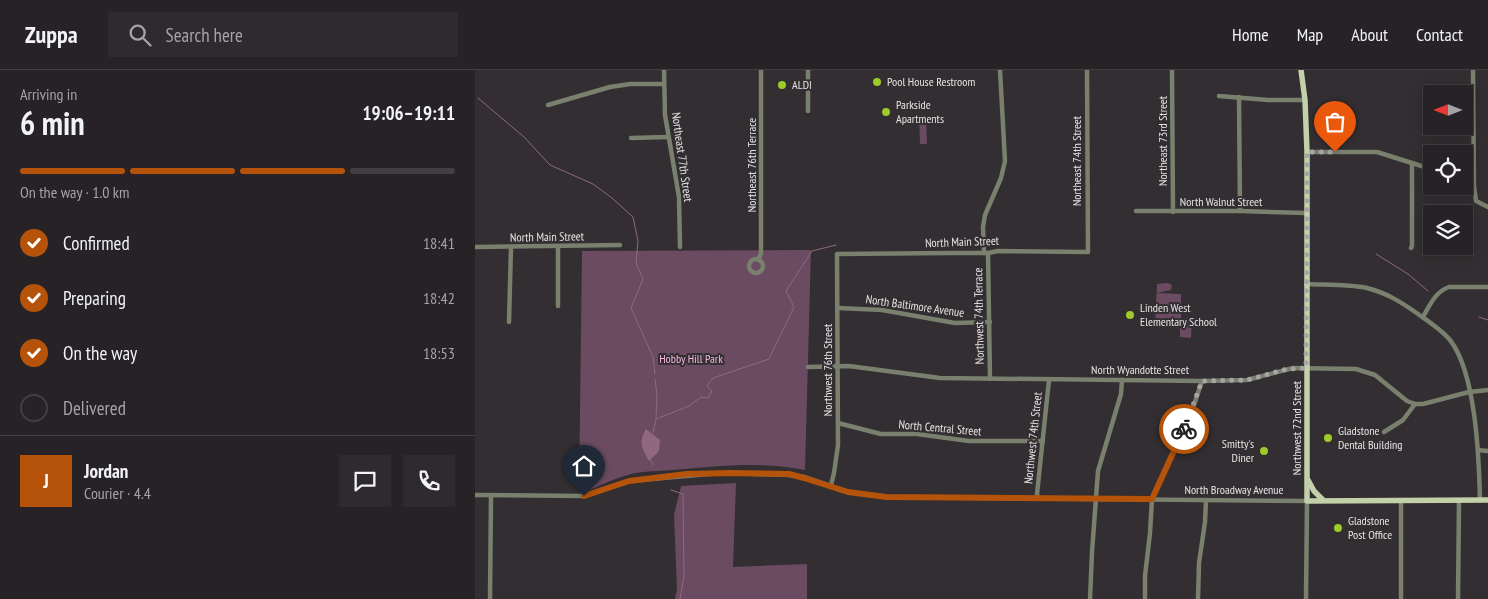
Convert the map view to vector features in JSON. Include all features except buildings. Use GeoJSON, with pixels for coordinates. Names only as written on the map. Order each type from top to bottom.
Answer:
{"type":"FeatureCollection","features":[{"type":"Feature","properties":{"kind":"main road","name":"Northwest 72nd Street"},"geometry":{"type":"LineString","coordinates":[[1301,70],[1305,100],[1307,152],[1307,500]]}},
{"type":"Feature","properties":{"kind":"main road"},"geometry":{"type":"LineString","coordinates":[[1307,478],[1314,491],[1324,500]]}},
{"type":"Feature","properties":{"kind":"main road","name":"North Broadway Avenue"},"geometry":{"type":"LineString","coordinates":[[1307,500],[1488,500]]}},
{"type":"Feature","properties":{"kind":"street","name":"Northeast 77th Street"},"geometry":{"type":"LineString","coordinates":[[664,70],[664,104],[678,188],[680,247]]}},
{"type":"Feature","properties":{"kind":"street","name":"Northeast 76th Terrace"},"geometry":{"type":"LineString","coordinates":[[758,260],[761,253],[761,70]]}},
{"type":"Feature","properties":{"kind":"street"},"geometry":{"type":"LineString","coordinates":[[808,70],[809,111]]}},
{"type":"Feature","properties":{"kind":"street","name":"Northwest 74th Terrace"},"geometry":{"type":"LineString","coordinates":[[990,379],[990,322],[983,227],[985,215],[1001,178],[1005,161],[1000,70]]}},
{"type":"Feature","properties":{"kind":"street","name":"Northeast 74th Street"},"geometry":{"type":"LineString","coordinates":[[1087,70],[1088,252]]}},
{"type":"Feature","properties":{"kind":"street","name":"Northeast 73rd Street"},"geometry":{"type":"LineString","coordinates":[[1172,70],[1173,212]]}},
{"type":"Feature","properties":{"kind":"street"},"geometry":{"type":"LineString","coordinates":[[1473,70],[1473,145]]}},
{"type":"Feature","properties":{"kind":"street"},"geometry":{"type":"LineString","coordinates":[[548,105],[610,87],[632,84],[664,84]]}},
{"type":"Feature","properties":{"kind":"street"},"geometry":{"type":"LineString","coordinates":[[1219,96],[1268,100],[1305,100]]}},
{"type":"Feature","properties":{"kind":"street"},"geometry":{"type":"LineString","coordinates":[[1239,97],[1239,211]]}},
{"type":"Feature","properties":{"kind":"street"},"geometry":{"type":"LineString","coordinates":[[631,138],[668,137]]}},
{"type":"Feature","properties":{"kind":"street"},"geometry":{"type":"LineString","coordinates":[[1307,152],[1377,152],[1423,166]]}},
{"type":"Feature","properties":{"kind":"street"},"geometry":{"type":"LineString","coordinates":[[1411,248],[1412,163]]}},
{"type":"Feature","properties":{"kind":"street"},"geometry":{"type":"LineString","coordinates":[[1473,182],[1476,201],[1488,207]]}},
{"type":"Feature","properties":{"kind":"street","name":"North Walnut Street"},"geometry":{"type":"LineString","coordinates":[[1136,212],[1239,211],[1306,213]]}},
{"type":"Feature","properties":{"kind":"street","name":"North Main Street"},"geometry":{"type":"LineString","coordinates":[[475,247],[620,245]]}},
{"type":"Feature","properties":{"kind":"street"},"geometry":{"type":"LineString","coordinates":[[509,322],[511,247]]}},
{"type":"Feature","properties":{"kind":"street"},"geometry":{"type":"LineString","coordinates":[[558,247],[558,306]]}},
{"type":"Feature","properties":{"kind":"street","name":"North Main Street"},"geometry":{"type":"LineString","coordinates":[[837,254],[986,253],[998,250],[1088,252]]}},
{"type":"Feature","properties":{"kind":"street","name":"Northwest 76th Street"},"geometry":{"type":"LineString","coordinates":[[831,485],[837,456],[838,423],[837,254]]}},
{"type":"Feature","properties":{"kind":"street"},"geometry":{"type":"LineString","coordinates":[[1306,284],[1363,288],[1395,297],[1449,338],[1463,363],[1469,392],[1478,450],[1480,500]]}},
{"type":"Feature","properties":{"kind":"street"},"geometry":{"type":"LineString","coordinates":[[1423,317],[1436,295],[1444,289],[1449,287],[1488,287]]}},
{"type":"Feature","properties":{"kind":"street","name":"North Baltimore Avenue"},"geometry":{"type":"LineString","coordinates":[[837,308],[883,310],[955,322],[990,322]]}},
{"type":"Feature","properties":{"kind":"street","name":"North Wyandotte Street"},"geometry":{"type":"LineString","coordinates":[[808,367],[849,366],[940,378],[1202,381],[1247,380],[1287,369],[1356,369],[1365,370],[1375,375],[1407,401],[1415,404]]}},
{"type":"Feature","properties":{"kind":"street","name":"Northwest 74th Street"},"geometry":{"type":"LineString","coordinates":[[1038,498],[1049,380]]}},
{"type":"Feature","properties":{"kind":"street"},"geometry":{"type":"LineString","coordinates":[[1090,599],[1095,499],[1101,460],[1121,394],[1122,380]]}},
{"type":"Feature","properties":{"kind":"street"},"geometry":{"type":"LineString","coordinates":[[1145,599],[1145,576],[1152,499],[1192,411],[1202,381]]}},
{"type":"Feature","properties":{"kind":"street"},"geometry":{"type":"LineString","coordinates":[[1384,432],[1403,420],[1415,404],[1423,404],[1469,392],[1488,390]]}},
{"type":"Feature","properties":{"kind":"street","name":"North Central Street"},"geometry":{"type":"LineString","coordinates":[[838,423],[881,434],[917,434],[969,441],[1043,441]]}},
{"type":"Feature","properties":{"kind":"street"},"geometry":{"type":"LineString","coordinates":[[1478,450],[1488,450]]}},
{"type":"Feature","properties":{"kind":"street","name":"North Broadway Avenue"},"geometry":{"type":"LineString","coordinates":[[475,495],[584,496],[629,481],[687,474],[720,473],[789,474],[831,485],[848,492],[886,497],[1307,500]]}},
{"type":"Feature","properties":{"kind":"street"},"geometry":{"type":"LineString","coordinates":[[490,599],[491,496]]}},
{"type":"Feature","properties":{"kind":"street"},"geometry":{"type":"LineString","coordinates":[[1198,599],[1199,563],[1206,500]]}},
{"type":"Feature","properties":{"kind":"street","name":"Northwest 72nd Street"},"geometry":{"type":"LineString","coordinates":[[1306,599],[1307,500]]}},
{"type":"Feature","properties":{"kind":"street"},"geometry":{"type":"LineString","coordinates":[[1401,500],[1401,599]]}},
{"type":"Feature","properties":{"kind":"street"},"geometry":{"type":"LineString","coordinates":[[1458,599],[1459,500]]}},
{"type":"Feature","properties":{"kind":"green space"},"geometry":{"type":"Polygon","coordinates":[[[919,115],[926,115],[927,144],[920,144],[919,115]]]}},
{"type":"Feature","properties":{"kind":"green space","name":"Hobby Hill Park"},"geometry":{"type":"Polygon","coordinates":[[[811,250],[805,470],[789,467],[739,465],[646,472],[625,476],[587,491],[579,492],[582,251],[811,250]]]}},
{"type":"Feature","properties":{"kind":"green space"},"geometry":{"type":"Polygon","coordinates":[[[1168,283],[1172,285],[1171,290],[1157,293],[1181,294],[1181,318],[1192,318],[1191,338],[1180,337],[1180,328],[1155,327],[1157,284],[1168,283]]]}},
{"type":"Feature","properties":{"kind":"green space"},"geometry":{"type":"Polygon","coordinates":[[[736,483],[733,567],[807,564],[807,599],[675,599],[677,589],[674,515],[681,486],[736,483]]]}},
{"type":"Feature","properties":{"kind":"shaded area"},"geometry":{"type":"Polygon","coordinates":[[[646,429],[660,440],[659,451],[649,461],[642,445],[642,438],[646,429]]]}},
{"type":"Feature","properties":{"kind":"waterway"},"geometry":{"type":"LineString","coordinates":[[478,98],[524,137],[550,165],[593,184],[633,217],[638,241],[636,263],[643,279],[631,308],[653,357],[655,374]]}},
{"type":"Feature","properties":{"kind":"waterway"},"geometry":{"type":"LineString","coordinates":[[653,433],[656,419],[689,406],[701,397],[708,398],[712,391],[707,386],[713,378],[769,359],[794,307],[786,291],[812,251],[836,245]]}},
{"type":"Feature","properties":{"kind":"waterway"},"geometry":{"type":"LineString","coordinates":[[1376,254],[1408,274],[1428,291]]}},
{"type":"Feature","properties":{"kind":"waterway"},"geometry":{"type":"LineString","coordinates":[[1479,317],[1488,320]]}},
{"type":"Feature","properties":{"kind":"waterway"},"geometry":{"type":"LineString","coordinates":[[655,379],[657,396],[656,418]]}},
{"type":"Feature","properties":{"kind":"waterway"},"geometry":{"type":"LineString","coordinates":[[650,458],[653,465]]}},
{"type":"Feature","properties":{"kind":"waterway"},"geometry":{"type":"LineString","coordinates":[[671,490],[683,494],[684,576],[680,599]]}},
{"type":"Feature","properties":{"kind":"way so far"},"geometry":{"type":"LineString","coordinates":[[1184,429],[1202,381],[1247,380],[1282,370],[1306,368],[1307,152],[1335,152]]}},
{"type":"Feature","properties":{"kind":"place","name":"Pool House Restroom"},"geometry":{"type":"Point","coordinates":[877,82]}},
{"type":"Feature","properties":{"kind":"place","name":"ALDI"},"geometry":{"type":"Point","coordinates":[782,85]}},
{"type":"Feature","properties":{"kind":"place","name":"Parkside Apartments"},"geometry":{"type":"Point","coordinates":[886,112]}},
{"type":"Feature","properties":{"kind":"place","name":"Linden West Elementary School"},"geometry":{"type":"Point","coordinates":[1130,315]}},
{"type":"Feature","properties":{"kind":"place","name":"Gladstone Dental Building"},"geometry":{"type":"Point","coordinates":[1328,438]}},
{"type":"Feature","properties":{"kind":"place","name":"Smitty's Diner"},"geometry":{"type":"Point","coordinates":[1264,451]}},
{"type":"Feature","properties":{"kind":"place","name":"Gladstone Post Office"},"geometry":{"type":"Point","coordinates":[1338,528]}},
{"type":"Feature","properties":{"kind":"route"},"geometry":{"type":"LineString","coordinates":[[584,496],[629,481],[687,474],[765,473],[789,474],[831,485],[848,492],[886,497],[1152,499],[1184,429]]}}]}
